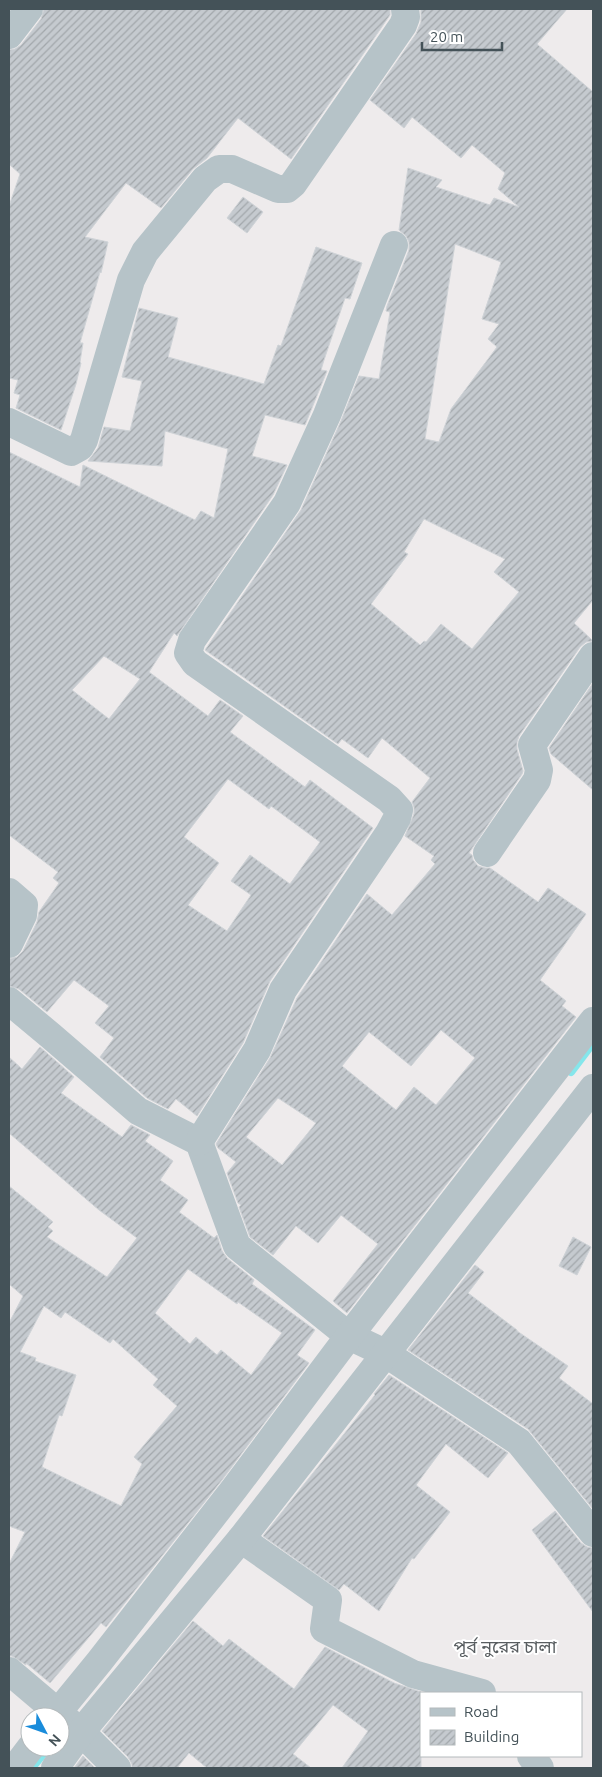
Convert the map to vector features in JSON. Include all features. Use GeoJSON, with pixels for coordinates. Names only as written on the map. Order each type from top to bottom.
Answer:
{"type":"FeatureCollection","features":[{"type":"Feature","properties":{"kind":"street"},"geometry":{"type":"LineString","coordinates":[[9,35],[28,9]]}},
{"type":"Feature","properties":{"kind":"street"},"geometry":{"type":"LineString","coordinates":[[9,422],[71,452],[80,447],[84,440],[131,280],[145,252],[205,179],[219,169],[232,169],[278,189],[287,189],[293,184],[402,25],[406,17],[405,9]]}},
{"type":"Feature","properties":{"kind":"street"},"geometry":{"type":"LineString","coordinates":[[199,1142],[257,1050],[283,990],[390,833],[398,818],[399,810],[389,799],[195,663],[188,653],[192,640],[286,503],[327,415],[394,244]]}},
{"type":"Feature","properties":{"kind":"street"},"geometry":{"type":"LineString","coordinates":[[487,853],[536,780],[539,770],[532,745],[593,656]]}},
{"type":"Feature","properties":{"kind":"street"},"geometry":{"type":"LineString","coordinates":[[9,892],[24,905],[23,916],[9,944]]}},
{"type":"Feature","properties":{"kind":"street"},"geometry":{"type":"LineString","coordinates":[[9,1001],[138,1111],[199,1142],[237,1246],[349,1336],[385,1353],[519,1442],[593,1534]]}},
{"type":"Feature","properties":{"kind":"street"},"geometry":{"type":"LineString","coordinates":[[62,1707],[234,1489],[349,1336],[593,1021]]}},
{"type":"Feature","properties":{"kind":"street"},"geometry":{"type":"LineString","coordinates":[[55,1768],[81,1732],[240,1539],[593,1088]]}},
{"type":"Feature","properties":{"kind":"street"},"geometry":{"type":"LineString","coordinates":[[240,1539],[328,1600],[324,1630],[413,1674],[478,1692]]}},
{"type":"Feature","properties":{"kind":"street"},"geometry":{"type":"LineString","coordinates":[[9,1671],[48,1707]]}},
{"type":"Feature","properties":{"kind":"street"},"geometry":{"type":"LineString","coordinates":[[70,1724],[81,1732],[117,1768]]}},
{"type":"Feature","properties":{"kind":"street"},"geometry":{"type":"LineString","coordinates":[[15,1768],[23,1757]]}},
{"type":"Feature","properties":{"kind":"street"},"geometry":{"type":"LineString","coordinates":[[532,1757],[540,1768]]}},
{"type":"Feature","properties":{"kind":"building"},"geometry":{"type":"Polygon","coordinates":[[[44,9],[390,9],[390,15],[291,159],[238,118],[207,158],[193,169],[161,208],[126,183],[85,237],[108,242],[101,273],[80,343],[83,343],[76,384],[61,430],[16,408],[20,395],[14,393],[18,380],[9,378],[9,206],[20,174],[9,164],[9,50],[21,45],[41,19],[44,9]]]}},
{"type":"Feature","properties":{"kind":"building"},"geometry":{"type":"Polygon","coordinates":[[[421,9],[567,9],[537,44],[593,92],[593,600],[574,623],[593,641],[586,642],[580,647],[519,736],[517,749],[523,771],[522,774],[469,853],[478,866],[490,868],[538,902],[548,888],[586,914],[540,980],[566,1001],[562,1006],[576,1017],[347,1313],[333,1301],[378,1244],[341,1215],[318,1243],[296,1226],[273,1255],[250,1237],[239,1207],[241,1205],[238,1203],[227,1173],[236,1162],[218,1148],[216,1144],[270,1058],[297,998],[367,894],[392,915],[435,864],[431,860],[434,856],[405,836],[414,814],[412,802],[430,778],[382,738],[368,758],[342,739],[338,744],[205,650],[301,510],[359,376],[379,379],[390,312],[386,311],[387,306],[409,250],[409,242],[406,236],[399,230],[408,168],[442,180],[436,187],[490,205],[494,198],[519,207],[498,189],[505,173],[472,145],[461,158],[412,117],[404,128],[370,100],[416,34],[421,22],[421,9]],[[455,244],[425,439],[439,442],[451,409],[497,347],[488,339],[499,324],[482,319],[501,262],[455,244]],[[424,519],[404,552],[408,554],[371,604],[420,645],[424,641],[426,642],[441,624],[472,649],[519,592],[494,572],[505,559],[424,519]],[[441,1030],[411,1066],[369,1032],[342,1066],[396,1110],[414,1087],[436,1105],[475,1058],[441,1030]],[[278,1098],[246,1137],[282,1165],[316,1123],[278,1098]]]}},
{"type":"Feature","properties":{"kind":"building"},"geometry":{"type":"Polygon","coordinates":[[[243,197],[263,212],[247,233],[227,218],[243,197]]]}},
{"type":"Feature","properties":{"kind":"building"},"geometry":{"type":"Polygon","coordinates":[[[316,247],[362,263],[350,299],[345,298],[321,370],[327,371],[305,425],[265,415],[252,456],[287,465],[273,495],[177,636],[174,633],[149,672],[208,716],[220,700],[243,716],[230,732],[305,787],[310,780],[373,828],[270,981],[243,1043],[197,1116],[176,1099],[168,1109],[147,1098],[100,1057],[114,1038],[95,1023],[109,1006],[74,980],[47,1012],[19,989],[9,986],[9,959],[17,957],[23,951],[37,922],[39,912],[59,883],[53,878],[58,872],[9,835],[9,452],[80,487],[83,465],[195,520],[201,511],[214,518],[228,449],[165,431],[162,466],[88,461],[98,448],[104,427],[130,431],[142,381],[122,377],[139,308],[178,318],[168,357],[264,384],[278,345],[281,346],[316,247]],[[104,656],[72,690],[109,719],[140,679],[104,656]],[[228,779],[184,837],[219,863],[188,905],[227,931],[251,895],[231,881],[250,855],[290,884],[320,842],[271,806],[269,809],[228,779]]]}},
{"type":"Feature","properties":{"kind":"building"},"geometry":{"type":"Polygon","coordinates":[[[593,683],[593,790],[551,754],[549,748],[593,683]]]}},
{"type":"Feature","properties":{"kind":"building"},"geometry":{"type":"Polygon","coordinates":[[[40,1047],[74,1077],[61,1093],[122,1137],[131,1125],[150,1135],[145,1141],[173,1161],[160,1180],[188,1200],[179,1212],[214,1238],[217,1235],[222,1251],[227,1258],[254,1280],[252,1284],[315,1330],[297,1355],[309,1363],[222,1480],[106,1627],[101,1623],[50,1683],[26,1663],[26,1665],[9,1656],[9,1564],[25,1532],[9,1526],[9,1323],[23,1296],[9,1284],[9,1186],[53,1222],[48,1227],[53,1231],[47,1237],[107,1277],[137,1238],[99,1210],[9,1133],[9,1057],[22,1069],[40,1047]],[[188,1269],[155,1313],[190,1344],[196,1337],[217,1355],[221,1350],[251,1375],[282,1333],[188,1269]],[[44,1306],[20,1352],[36,1358],[35,1361],[76,1375],[62,1416],[59,1415],[42,1467],[121,1506],[142,1464],[134,1457],[177,1406],[153,1385],[158,1379],[113,1339],[110,1343],[65,1312],[61,1318],[44,1306]]]}},
{"type":"Feature","properties":{"kind":"building"},"geometry":{"type":"Polygon","coordinates":[[[573,1237],[591,1247],[577,1275],[559,1266],[573,1237]]]}},
{"type":"Feature","properties":{"kind":"building"},"geometry":{"type":"Polygon","coordinates":[[[475,1265],[484,1272],[468,1293],[517,1331],[568,1366],[559,1378],[593,1404],[593,1509],[528,1429],[408,1350],[475,1265]]]}},
{"type":"Feature","properties":{"kind":"building"},"geometry":{"type":"Polygon","coordinates":[[[389,1375],[508,1453],[488,1478],[446,1444],[416,1485],[450,1512],[414,1559],[412,1558],[379,1611],[344,1584],[339,1590],[263,1536],[389,1375]]]}},
{"type":"Feature","properties":{"kind":"building"},"geometry":{"type":"Polygon","coordinates":[[[555,1511],[581,1543],[593,1548],[593,1612],[532,1530],[555,1511]]]}},
{"type":"Feature","properties":{"kind":"building"},"geometry":{"type":"Polygon","coordinates":[[[193,1621],[223,1646],[229,1639],[294,1689],[325,1647],[394,1683],[421,1692],[421,1768],[342,1768],[368,1731],[333,1705],[293,1754],[311,1768],[207,1768],[189,1753],[177,1768],[132,1768],[128,1757],[102,1731],[193,1621]]]}},
{"type":"Feature","properties":{"kind":"building"},"geometry":{"type":"Polygon","coordinates":[[[83,1756],[95,1768],[74,1768],[83,1756]]]}},
{"type":"Feature","properties":{"kind":"waterway"},"geometry":{"type":"LineString","coordinates":[[571,1072],[593,1043]]}},
{"type":"Feature","properties":{"kind":"waterway"},"geometry":{"type":"LineString","coordinates":[[32,1768],[41,1757]]}},
{"type":"Feature","properties":{"kind":"district","name":"পূর্ব নুরের চালা"},"geometry":{"type":"Point","coordinates":[505,1646]}}]}
